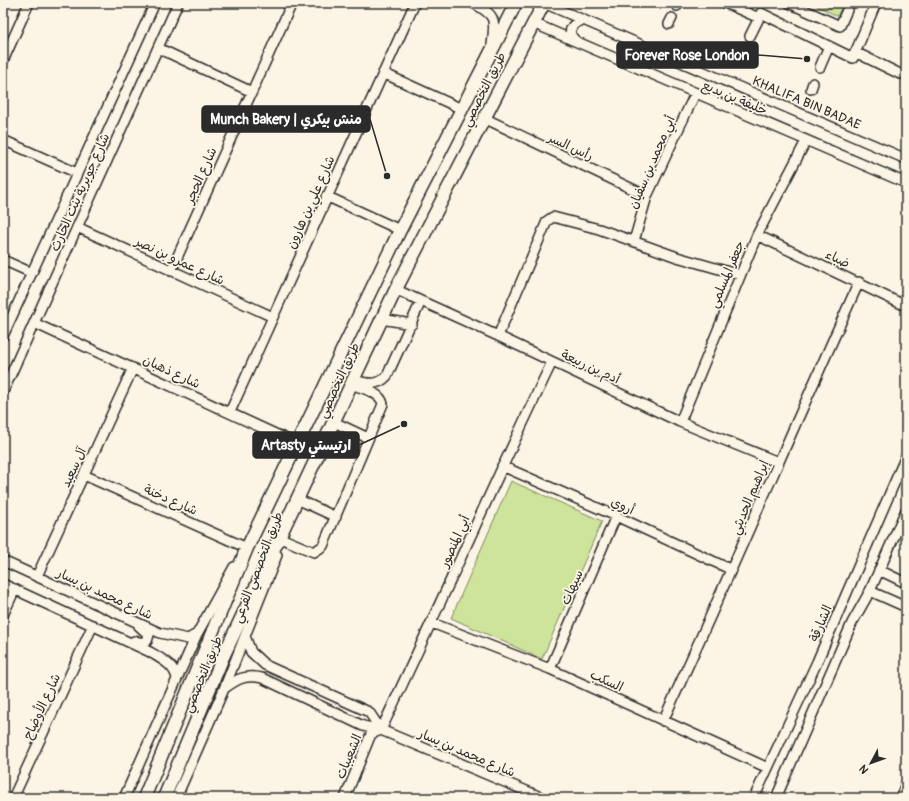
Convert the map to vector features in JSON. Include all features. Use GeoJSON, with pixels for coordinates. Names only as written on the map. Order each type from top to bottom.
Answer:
{"type":"FeatureCollection","features":[{"type":"Feature","properties":{"kind":"main road","name":"طريق التخصصي"},"geometry":{"type":"LineString","coordinates":[[144,798],[247,548],[400,230],[516,3]]}},
{"type":"Feature","properties":{"kind":"main road","name":"طريق التخصصي"},"geometry":{"type":"LineString","coordinates":[[164,798],[223,657],[394,291],[532,23],[544,3]]}},
{"type":"Feature","properties":{"kind":"street"},"geometry":{"type":"LineString","coordinates":[[3,61],[29,3]]}},
{"type":"Feature","properties":{"kind":"street","name":"شارع جويرية بنت الحارث"},"geometry":{"type":"LineString","coordinates":[[3,336],[154,3]]}},
{"type":"Feature","properties":{"kind":"street","name":"شارع جويرية بنت الحارث"},"geometry":{"type":"LineString","coordinates":[[3,392],[178,3]]}},
{"type":"Feature","properties":{"kind":"street","name":"شارع الحجر"},"geometry":{"type":"LineString","coordinates":[[171,271],[292,3]]}},
{"type":"Feature","properties":{"kind":"street","name":"شارع علي بن هارون"},"geometry":{"type":"LineString","coordinates":[[230,412],[326,196],[415,3]]}},
{"type":"Feature","properties":{"kind":"street"},"geometry":{"type":"LineString","coordinates":[[473,3],[491,14],[495,22],[492,49]]}},
{"type":"Feature","properties":{"kind":"street","name":"KHALIFA BIN BADAE"},"geometry":{"type":"LineString","coordinates":[[544,3],[906,159]]}},
{"type":"Feature","properties":{"kind":"street"},"geometry":{"type":"LineString","coordinates":[[725,3],[759,18]]}},
{"type":"Feature","properties":{"kind":"street"},"geometry":{"type":"LineString","coordinates":[[789,3],[841,29],[850,3]]}},
{"type":"Feature","properties":{"kind":"street"},"geometry":{"type":"LineString","coordinates":[[750,36],[761,13],[853,58],[876,3]]}},
{"type":"Feature","properties":{"kind":"street"},"geometry":{"type":"LineString","coordinates":[[576,42],[572,38],[570,32],[571,26],[576,22],[583,20]]}},
{"type":"Feature","properties":{"kind":"street","name":"خليفة بن بديع"},"geometry":{"type":"LineString","coordinates":[[532,23],[694,94],[906,183]]}},
{"type":"Feature","properties":{"kind":"street"},"geometry":{"type":"LineString","coordinates":[[820,68],[833,47]]}},
{"type":"Feature","properties":{"kind":"street"},"geometry":{"type":"LineString","coordinates":[[158,48],[252,92]]}},
{"type":"Feature","properties":{"kind":"street"},"geometry":{"type":"LineString","coordinates":[[855,52],[900,74]]}},
{"type":"Feature","properties":{"kind":"street"},"geometry":{"type":"LineString","coordinates":[[383,73],[462,109]]}},
{"type":"Feature","properties":{"kind":"street","name":"أبي محمد بن سفيان"},"geometry":{"type":"LineString","coordinates":[[634,241],[647,196],[694,94]]}},
{"type":"Feature","properties":{"kind":"street","name":"رأس السر"},"geometry":{"type":"LineString","coordinates":[[484,118],[647,196]]}},
{"type":"Feature","properties":{"kind":"street"},"geometry":{"type":"LineString","coordinates":[[3,140],[77,173]]}},
{"type":"Feature","properties":{"kind":"street","name":"جعفر المسلمي"},"geometry":{"type":"LineString","coordinates":[[680,422],[757,235],[806,141]]}},
{"type":"Feature","properties":{"kind":"street"},"geometry":{"type":"LineString","coordinates":[[326,196],[400,230]]}},
{"type":"Feature","properties":{"kind":"street"},"geometry":{"type":"LineString","coordinates":[[498,336],[547,222],[553,217],[599,229],[677,257],[740,275]]}},
{"type":"Feature","properties":{"kind":"street","name":"شارع عمرو بن نصر"},"geometry":{"type":"LineString","coordinates":[[77,227],[273,317]]}},
{"type":"Feature","properties":{"kind":"street","name":"ضباء"},"geometry":{"type":"LineString","coordinates":[[757,235],[859,282],[906,306]]}},
{"type":"Feature","properties":{"kind":"street"},"geometry":{"type":"LineString","coordinates":[[3,260],[32,273]]}},
{"type":"Feature","properties":{"kind":"street","name":"إبراهيم الحديثي"},"geometry":{"type":"LineString","coordinates":[[663,721],[732,570],[778,462],[859,282]]}},
{"type":"Feature","properties":{"kind":"street","name":"أدم بن ربيعة"},"geometry":{"type":"LineString","coordinates":[[394,291],[399,291],[498,336],[680,422],[778,462]]}},
{"type":"Feature","properties":{"kind":"street"},"geometry":{"type":"LineString","coordinates":[[352,382],[374,384],[382,382],[387,376],[412,324],[421,301]]}},
{"type":"Feature","properties":{"kind":"street"},"geometry":{"type":"LineString","coordinates":[[381,319],[412,324]]}},
{"type":"Feature","properties":{"kind":"street","name":"شارع ذهبان"},"geometry":{"type":"LineString","coordinates":[[34,323],[297,444]]}},
{"type":"Feature","properties":{"kind":"street","name":"أبي المنصور"},"geometry":{"type":"LineString","coordinates":[[381,730],[432,622],[502,466],[552,362]]}},
{"type":"Feature","properties":{"kind":"street","name":"آل سعيد"},"geometry":{"type":"LineString","coordinates":[[37,576],[133,368]]}},
{"type":"Feature","properties":{"kind":"street"},"geometry":{"type":"LineString","coordinates":[[283,539],[314,552],[319,551],[323,546],[336,517],[383,404],[382,399],[378,395],[352,382]]}},
{"type":"Feature","properties":{"kind":"street"},"geometry":{"type":"LineString","coordinates":[[334,422],[368,438]]}},
{"type":"Feature","properties":{"kind":"street","name":"الشارقة"},"geometry":{"type":"LineString","coordinates":[[754,798],[817,662],[906,456]]}},
{"type":"Feature","properties":{"kind":"street","name":"أروي"},"geometry":{"type":"LineString","coordinates":[[502,466],[616,516],[732,570]]}},
{"type":"Feature","properties":{"kind":"street","name":"شارع دخنة"},"geometry":{"type":"LineString","coordinates":[[84,475],[247,548]]}},
{"type":"Feature","properties":{"kind":"street"},"geometry":{"type":"LineString","coordinates":[[297,500],[336,517]]}},
{"type":"Feature","properties":{"kind":"street","name":"طريق التخصصي الفرعي"},"geometry":{"type":"LineString","coordinates":[[176,798],[224,689],[297,500]]}},
{"type":"Feature","properties":{"kind":"street"},"geometry":{"type":"LineString","coordinates":[[776,798],[852,623],[870,591],[906,510]]}},
{"type":"Feature","properties":{"kind":"street","name":"سيهات"},"geometry":{"type":"LineString","coordinates":[[550,668],[616,516]]}},
{"type":"Feature","properties":{"kind":"street","name":"طريق التخصصي الفرعي"},"geometry":{"type":"LineString","coordinates":[[124,798],[197,634],[247,548]]}},
{"type":"Feature","properties":{"kind":"street","name":"شارع محمد بن يسار"},"geometry":{"type":"LineString","coordinates":[[3,561],[160,633],[188,639],[197,634]]}},
{"type":"Feature","properties":{"kind":"street"},"geometry":{"type":"LineString","coordinates":[[879,570],[906,583]]}},
{"type":"Feature","properties":{"kind":"street"},"geometry":{"type":"LineString","coordinates":[[3,584],[150,652],[166,662],[176,672],[177,679]]}},
{"type":"Feature","properties":{"kind":"street"},"geometry":{"type":"LineString","coordinates":[[3,615],[15,589]]}},
{"type":"Feature","properties":{"kind":"street"},"geometry":{"type":"LineString","coordinates":[[870,591],[906,607]]}},
{"type":"Feature","properties":{"kind":"street"},"geometry":{"type":"LineString","coordinates":[[108,632],[139,642],[147,641],[149,635],[142,628],[116,613]]}},
{"type":"Feature","properties":{"kind":"street","name":"السكب"},"geometry":{"type":"LineString","coordinates":[[432,622],[550,668],[768,768]]}},
{"type":"Feature","properties":{"kind":"street","name":"شارع الأوضاح"},"geometry":{"type":"LineString","coordinates":[[13,798],[93,625]]}},
{"type":"Feature","properties":{"kind":"street"},"geometry":{"type":"LineString","coordinates":[[245,636],[251,652],[265,665],[369,712],[381,730]]}},
{"type":"Feature","properties":{"kind":"street"},"geometry":{"type":"LineString","coordinates":[[817,662],[832,669]]}},
{"type":"Feature","properties":{"kind":"street","name":"شارع محمد بن يسار"},"geometry":{"type":"LineString","coordinates":[[224,689],[235,680],[252,676],[262,678],[363,726],[381,730],[543,798]]}},
{"type":"Feature","properties":{"kind":"street","name":"الشعيبات"},"geometry":{"type":"LineString","coordinates":[[345,798],[371,734],[381,730]]}},
{"type":"Feature","properties":{"kind":"street"},"geometry":{"type":"LineString","coordinates":[[900,798],[906,784]]}},
{"type":"Feature","properties":{"kind":"green space"},"geometry":{"type":"Polygon","coordinates":[[[818,3],[830,9],[833,3],[844,3],[837,16],[817,6],[818,3]]]}},
{"type":"Feature","properties":{"kind":"green space"},"geometry":{"type":"Polygon","coordinates":[[[511,481],[602,521],[542,659],[451,618],[511,481]]]}},
{"type":"Feature","properties":{"kind":"place","name":"Forever Rose London"},"geometry":{"type":"Point","coordinates":[807,59]}},
{"type":"Feature","properties":{"kind":"place","name":"Munch Bakery | منش بيكري"},"geometry":{"type":"Point","coordinates":[387,176]}},
{"type":"Feature","properties":{"kind":"place","name":"Artasty ارتيستي"},"geometry":{"type":"Point","coordinates":[404,424]}}]}
